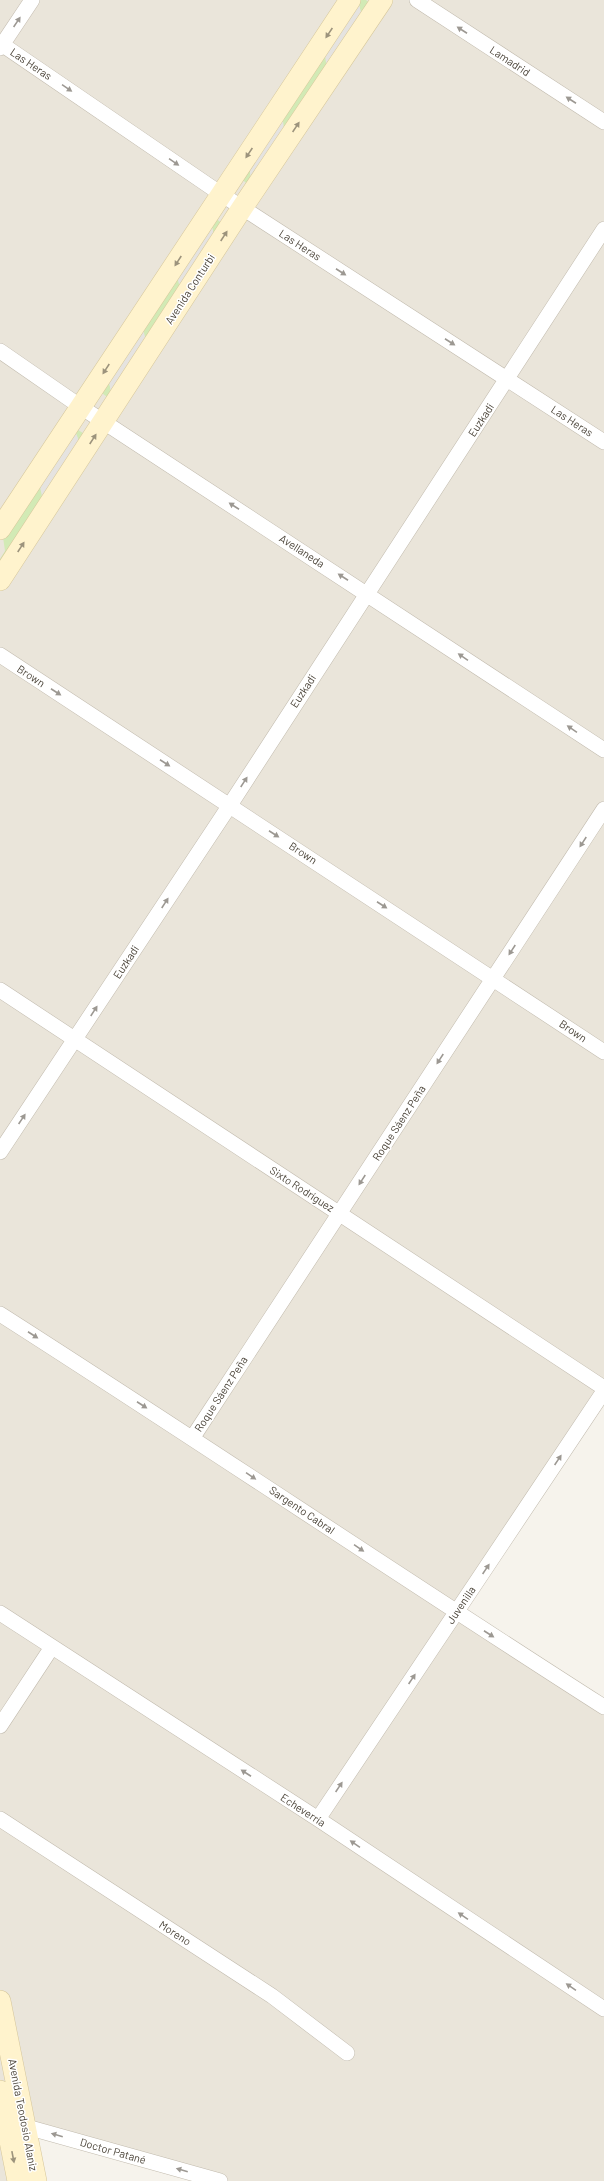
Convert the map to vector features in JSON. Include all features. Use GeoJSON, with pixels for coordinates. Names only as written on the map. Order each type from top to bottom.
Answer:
{"type":"FeatureCollection","features":[{"type":"Feature","properties":{"kind":"main road"},"geometry":{"type":"LineString","coordinates":[[0,529],[350,0]]}},
{"type":"Feature","properties":{"kind":"main road","name":"Avenida Conturbi"},"geometry":{"type":"LineString","coordinates":[[0,580],[242,208],[382,0]]}},
{"type":"Feature","properties":{"kind":"main road","name":"Avenida Teodosio Alaniz"},"geometry":{"type":"LineString","coordinates":[[0,2001],[16,2124],[18,2181]]}},
{"type":"Feature","properties":{"kind":"main road","name":"Avenida Teodosio Alaniz"},"geometry":{"type":"LineString","coordinates":[[0,2091],[16,2124],[36,2181]]}},
{"type":"Feature","properties":{"kind":"street"},"geometry":{"type":"LineString","coordinates":[[1,45],[32,0]]}},
{"type":"Feature","properties":{"kind":"street","name":"Lamadrid"},"geometry":{"type":"LineString","coordinates":[[417,0],[604,122]]}},
{"type":"Feature","properties":{"kind":"street","name":"Las Heras"},"geometry":{"type":"LineString","coordinates":[[1,45],[242,208],[604,442]]}},
{"type":"Feature","properties":{"kind":"street","name":"Euzkadi"},"geometry":{"type":"LineString","coordinates":[[0,1152],[230,805],[604,229]]}},
{"type":"Feature","properties":{"kind":"street","name":"Avellaneda"},"geometry":{"type":"LineString","coordinates":[[0,351],[81,407],[367,593],[604,750]]}},
{"type":"Feature","properties":{"kind":"street","name":"Brown"},"geometry":{"type":"LineString","coordinates":[[0,655],[604,1052]]}},
{"type":"Feature","properties":{"kind":"street","name":"Roque Sáenz Peña"},"geometry":{"type":"LineString","coordinates":[[193,1437],[604,809]]}},
{"type":"Feature","properties":{"kind":"street","name":"Sixto Rodríguez"},"geometry":{"type":"LineString","coordinates":[[0,990],[604,1389]]}},
{"type":"Feature","properties":{"kind":"street","name":"Sargento Cabral"},"geometry":{"type":"LineString","coordinates":[[0,1314],[193,1437],[456,1613],[604,1707]]}},
{"type":"Feature","properties":{"kind":"street","name":"Juvenilla"},"geometry":{"type":"LineString","coordinates":[[318,1819],[604,1389]]}},
{"type":"Feature","properties":{"kind":"street","name":"Echeverría"},"geometry":{"type":"LineString","coordinates":[[0,1613],[318,1819],[604,2009]]}},
{"type":"Feature","properties":{"kind":"street"},"geometry":{"type":"LineString","coordinates":[[0,1726],[52,1648]]}},
{"type":"Feature","properties":{"kind":"street","name":"Moreno"},"geometry":{"type":"LineString","coordinates":[[0,1819],[272,1996],[347,2053]]}},
{"type":"Feature","properties":{"kind":"street","name":"Doctor Patané"},"geometry":{"type":"LineString","coordinates":[[16,2124],[220,2181]]}},
{"type":"Feature","properties":{"kind":"shaded area"},"geometry":{"type":"Polygon","coordinates":[[[0,0],[604,0],[604,1391],[456,1613],[604,1707],[604,2181],[220,2181],[26,2126],[29,2181],[0,2181],[0,0]]]}},
{"type":"Feature","properties":{"kind":"shaded area"},"geometry":{"type":"Polygon","coordinates":[[[359,4],[362,17],[327,69],[325,56],[359,4]]]}},
{"type":"Feature","properties":{"kind":"shaded area"},"geometry":{"type":"Polygon","coordinates":[[[282,115],[284,128],[251,179],[249,165],[282,115]]]}},
{"type":"Feature","properties":{"kind":"shaded area"},"geometry":{"type":"Polygon","coordinates":[[[211,225],[215,240],[181,291],[177,277],[211,225]]]}},
{"type":"Feature","properties":{"kind":"shaded area"},"geometry":{"type":"Polygon","coordinates":[[[142,326],[146,340],[111,392],[108,377],[142,326]]]}},
{"type":"Feature","properties":{"kind":"shaded area"},"geometry":{"type":"Polygon","coordinates":[[[76,433],[80,444],[43,501],[40,487],[76,433]]]}},
{"type":"Feature","properties":{"kind":"green space"},"geometry":{"type":"Polygon","coordinates":[[[357,0],[366,0],[371,4],[362,17],[359,5],[327,69],[250,186],[240,178],[249,165],[251,178],[282,115],[357,0]]]}},
{"type":"Feature","properties":{"kind":"green space"},"geometry":{"type":"Polygon","coordinates":[[[214,217],[224,225],[215,240],[212,226],[181,291],[110,399],[99,391],[108,377],[111,391],[142,326],[214,217]]]}},
{"type":"Feature","properties":{"kind":"green space"},"geometry":{"type":"Polygon","coordinates":[[[75,428],[86,435],[80,444],[76,434],[43,501],[0,565],[0,559],[5,551],[3,537],[75,428]]]}}]}
